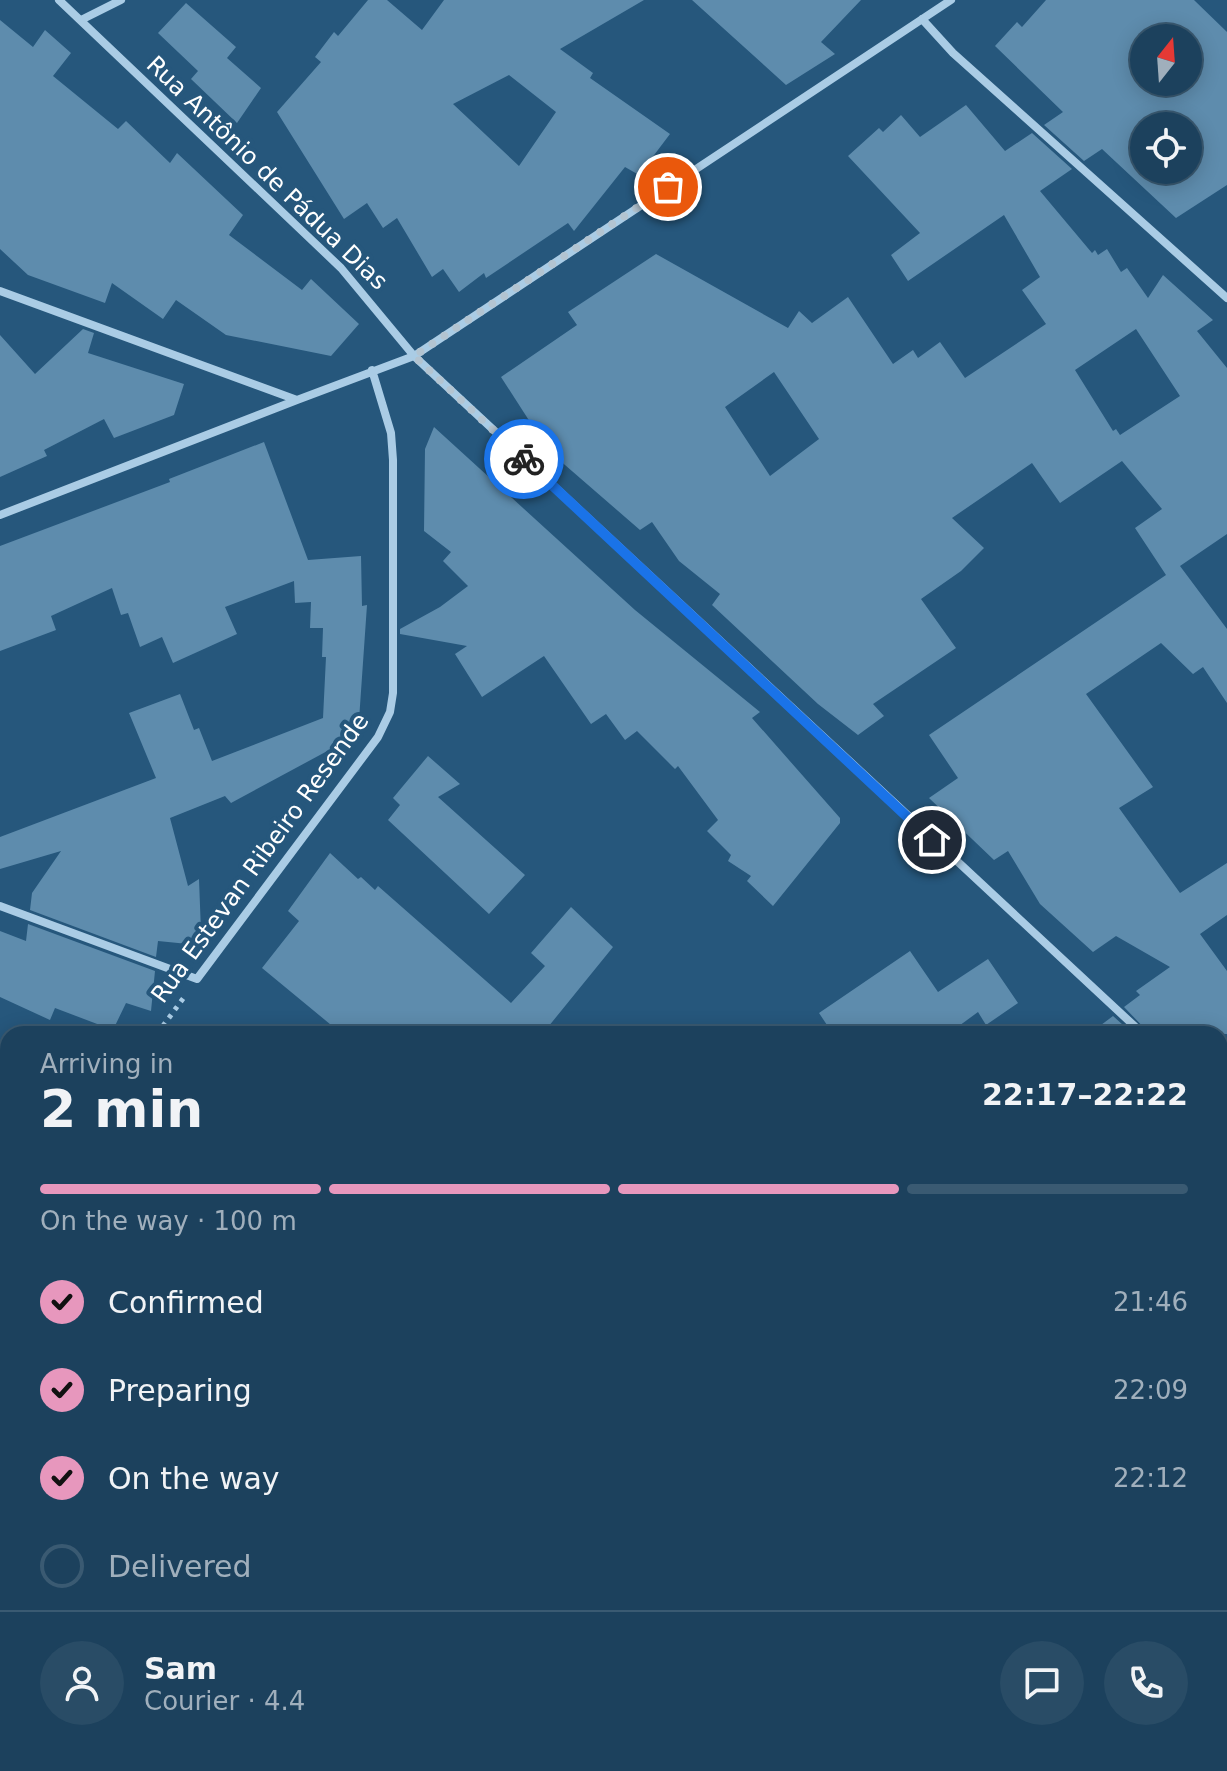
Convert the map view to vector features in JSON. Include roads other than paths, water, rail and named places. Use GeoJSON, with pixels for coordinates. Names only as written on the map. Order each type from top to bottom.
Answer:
{"type":"FeatureCollection","features":[{"type":"Feature","properties":{"kind":"street","name":"Rua Antônio de Pádua Dias"},"geometry":{"type":"LineString","coordinates":[[59,0],[341,268],[414,356],[1134,1026]]}},
{"type":"Feature","properties":{"kind":"street"},"geometry":{"type":"LineString","coordinates":[[81,20],[121,0]]}},
{"type":"Feature","properties":{"kind":"street"},"geometry":{"type":"LineString","coordinates":[[0,515],[414,356],[951,0]]}},
{"type":"Feature","properties":{"kind":"street"},"geometry":{"type":"LineString","coordinates":[[922,19],[953,53],[1227,298]]}},
{"type":"Feature","properties":{"kind":"street"},"geometry":{"type":"LineString","coordinates":[[0,291],[297,400]]}},
{"type":"Feature","properties":{"kind":"street","name":"Rua Estevan Ribeiro Resende"},"geometry":{"type":"LineString","coordinates":[[0,906],[197,979],[378,737],[390,712],[393,693],[393,460],[391,433],[372,370]]}}]}
